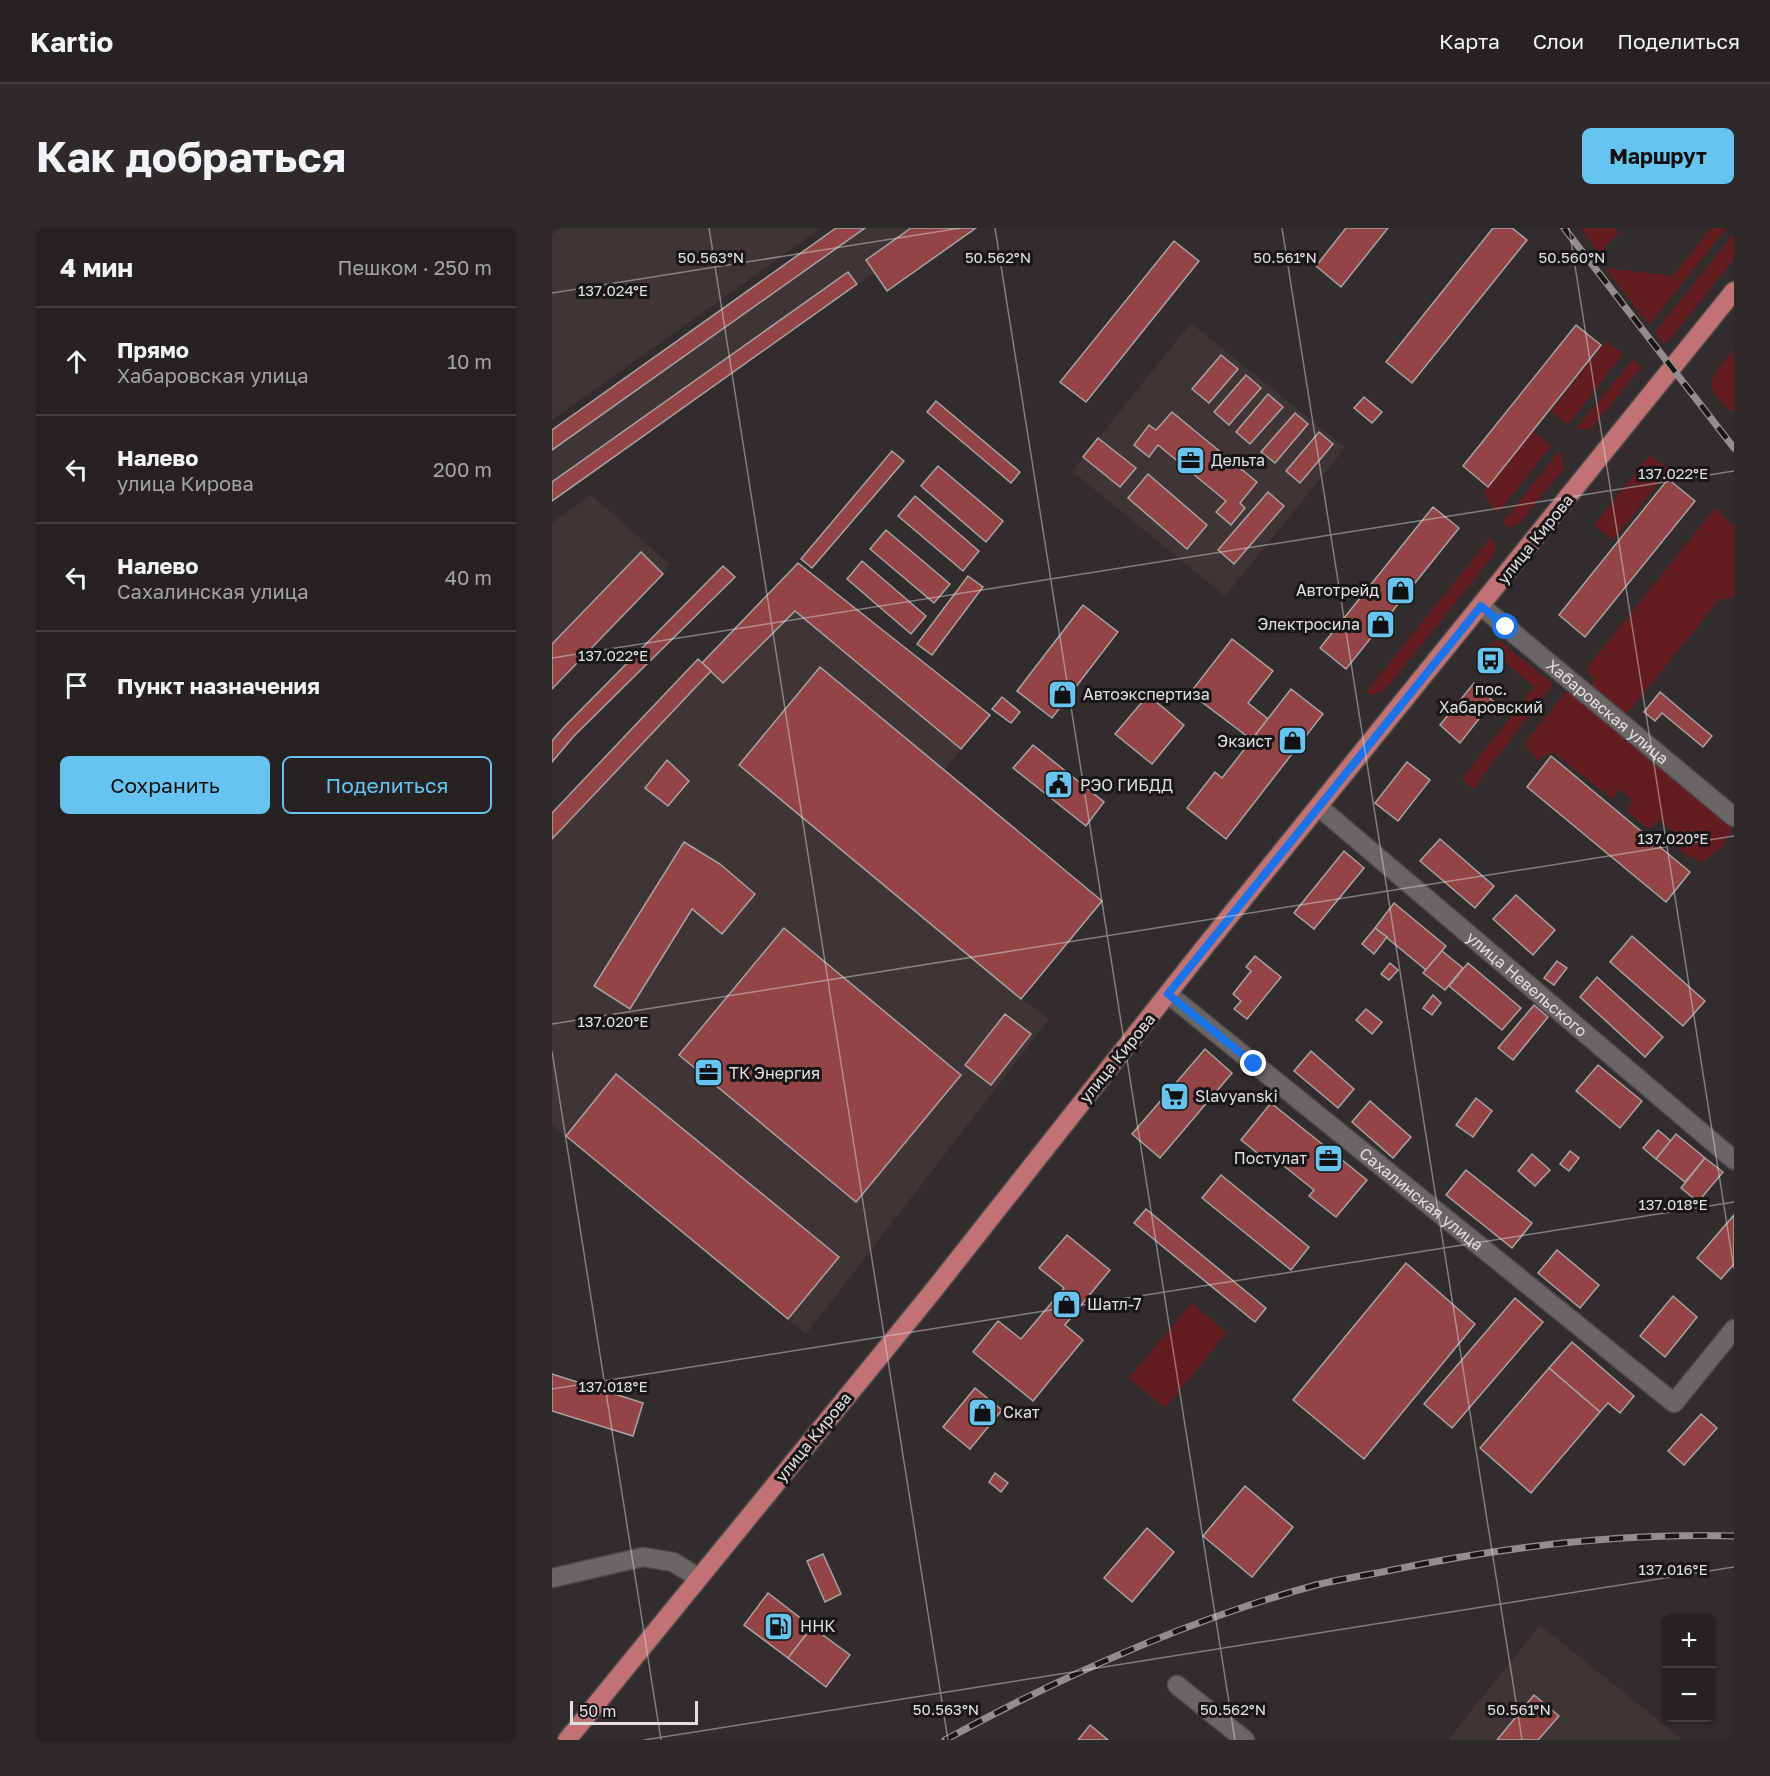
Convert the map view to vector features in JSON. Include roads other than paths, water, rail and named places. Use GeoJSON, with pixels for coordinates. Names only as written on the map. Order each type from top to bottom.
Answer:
{"type":"FeatureCollection","features":[{"type":"Feature","properties":{"kind":"main road","name":"улица Кирова"},"geometry":{"type":"LineString","coordinates":[[567,1740],[929,1296],[1168,994],[1734,291]]}},
{"type":"Feature","properties":{"kind":"street","name":"Хабаровская улица"},"geometry":{"type":"LineString","coordinates":[[1481,606],[1734,817]]}},
{"type":"Feature","properties":{"kind":"street","name":"улица Невельского"},"geometry":{"type":"LineString","coordinates":[[1319,807],[1734,1160]]}},
{"type":"Feature","properties":{"kind":"street","name":"Сахалинская улица"},"geometry":{"type":"LineString","coordinates":[[1168,994],[1674,1403],[1734,1329]]}},
{"type":"Feature","properties":{"kind":"street"},"geometry":{"type":"LineString","coordinates":[[552,1578],[642,1557],[673,1562],[699,1578]]}},
{"type":"Feature","properties":{"kind":"street"},"geometry":{"type":"LineString","coordinates":[[1178,1685],[1245,1740]]}},
{"type":"Feature","properties":{"kind":"railway"},"geometry":{"type":"LineString","coordinates":[[1564,228],[1734,448]]}},
{"type":"Feature","properties":{"kind":"railway"},"geometry":{"type":"LineString","coordinates":[[945,1740],[1034,1694],[1126,1652],[1220,1615],[1316,1585],[1519,1548],[1605,1539],[1734,1536]]}},
{"type":"Feature","properties":{"kind":"place","name":"Дельта"},"geometry":{"type":"Point","coordinates":[1190,460]}},
{"type":"Feature","properties":{"kind":"place","name":"Автотрейд"},"geometry":{"type":"Point","coordinates":[1400,590]}},
{"type":"Feature","properties":{"kind":"place","name":"Электросила"},"geometry":{"type":"Point","coordinates":[1381,624]}},
{"type":"Feature","properties":{"kind":"place","name":"пос. Хабаровский"},"geometry":{"type":"Point","coordinates":[1491,661]}},
{"type":"Feature","properties":{"kind":"place","name":"Автоэкспертиза"},"geometry":{"type":"Point","coordinates":[1062,694]}},
{"type":"Feature","properties":{"kind":"place","name":"Экзист"},"geometry":{"type":"Point","coordinates":[1293,741]}},
{"type":"Feature","properties":{"kind":"place","name":"РЭО ГИБДД"},"geometry":{"type":"Point","coordinates":[1059,785]}},
{"type":"Feature","properties":{"kind":"place","name":"ТК Энергия"},"geometry":{"type":"Point","coordinates":[708,1073]}},
{"type":"Feature","properties":{"kind":"place","name":"Slavyanski"},"geometry":{"type":"Point","coordinates":[1174,1096]}},
{"type":"Feature","properties":{"kind":"place","name":"Постулат"},"geometry":{"type":"Point","coordinates":[1328,1158]}},
{"type":"Feature","properties":{"kind":"place","name":"Шатл-7"},"geometry":{"type":"Point","coordinates":[1066,1304]}},
{"type":"Feature","properties":{"kind":"place","name":"Скат"},"geometry":{"type":"Point","coordinates":[982,1412]}},
{"type":"Feature","properties":{"kind":"place","name":"ННК"},"geometry":{"type":"Point","coordinates":[779,1626]}}]}
